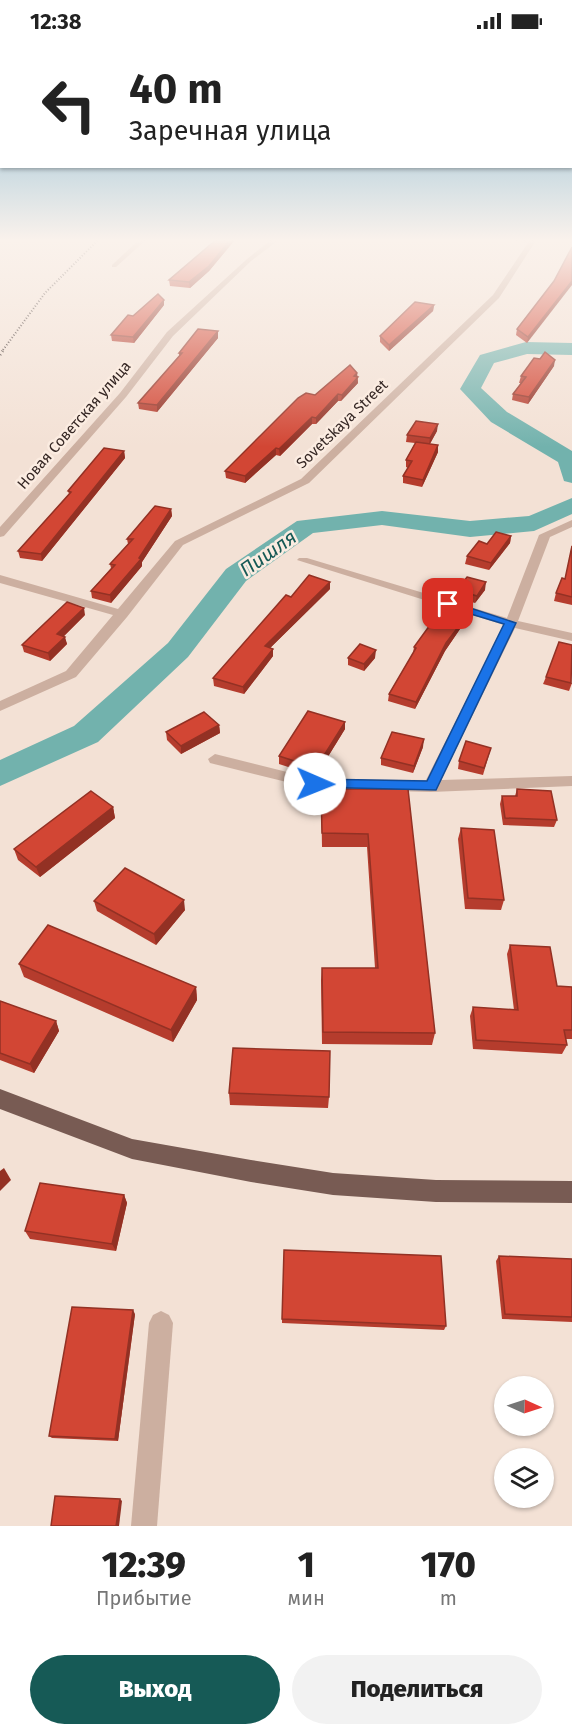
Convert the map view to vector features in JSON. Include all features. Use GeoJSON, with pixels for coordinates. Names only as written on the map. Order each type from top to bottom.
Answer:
{"type":"FeatureCollection","features":[{"type":"Feature","properties":{"kind":"main road"},"geometry":{"type":"LineString","coordinates":[[0,1099],[132,1149],[251,1171],[333,1184],[436,1191],[572,1192]]}},
{"type":"Feature","properties":{"kind":"street","name":"Новая Советская улица"},"geometry":{"type":"LineString","coordinates":[[0,534],[123,395],[170,334],[197,308]]}},
{"type":"Feature","properties":{"kind":"street","name":"Sovetskaya Street"},"geometry":{"type":"LineString","coordinates":[[0,706],[71,674],[123,615],[179,543],[305,481],[483,308]]}},
{"type":"Feature","properties":{"kind":"street"},"geometry":{"type":"LineString","coordinates":[[431,786],[510,623],[544,535],[572,523]]}},
{"type":"Feature","properties":{"kind":"street"},"geometry":{"type":"LineString","coordinates":[[303,560],[510,623],[572,637]]}},
{"type":"Feature","properties":{"kind":"street"},"geometry":{"type":"LineString","coordinates":[[1,580],[123,615]]}},
{"type":"Feature","properties":{"kind":"street"},"geometry":{"type":"LineString","coordinates":[[215,759],[315,784],[431,786],[572,781]]}},
{"type":"Feature","properties":{"kind":"street"},"geometry":{"type":"LineString","coordinates":[[144,1526],[161,1323]]}},
{"type":"Feature","properties":{"kind":"building"},"geometry":{"type":"Polygon","coordinates":[[[142,308],[157,308],[133,337],[111,335],[128,315],[133,316],[142,308]]]}},
{"type":"Feature","properties":{"kind":"building"},"geometry":{"type":"Polygon","coordinates":[[[409,308],[430,308],[389,345],[380,336],[409,308]]]}},
{"type":"Feature","properties":{"kind":"building"},"geometry":{"type":"Polygon","coordinates":[[[533,308],[551,308],[528,337],[517,329],[533,308]]]}},
{"type":"Feature","properties":{"kind":"building"},"geometry":{"type":"Polygon","coordinates":[[[198,329],[218,331],[157,405],[138,403],[182,353],[179,353],[198,329]]]}},
{"type":"Feature","properties":{"kind":"building"},"geometry":{"type":"Polygon","coordinates":[[[545,352],[555,360],[529,397],[513,394],[526,377],[521,376],[534,358],[540,359],[545,352]]]}},
{"type":"Feature","properties":{"kind":"building"},"geometry":{"type":"Polygon","coordinates":[[[350,365],[357,373],[354,376],[358,377],[342,395],[338,394],[316,418],[312,417],[279,449],[276,448],[245,476],[225,471],[298,398],[306,393],[315,395],[350,365]]]}},
{"type":"Feature","properties":{"kind":"building"},"geometry":{"type":"Polygon","coordinates":[[[416,421],[438,424],[430,438],[407,435],[416,421]]]}},
{"type":"Feature","properties":{"kind":"building"},"geometry":{"type":"Polygon","coordinates":[[[416,442],[438,445],[423,480],[403,476],[412,461],[406,460],[416,442]]]}},
{"type":"Feature","properties":{"kind":"building"},"geometry":{"type":"Polygon","coordinates":[[[104,448],[124,451],[41,554],[18,551],[71,492],[68,491],[104,448]]]}},
{"type":"Feature","properties":{"kind":"building"},"geometry":{"type":"Polygon","coordinates":[[[155,506],[171,509],[139,558],[141,559],[110,595],[91,591],[115,565],[110,564],[133,539],[127,539],[155,506]]]}},
{"type":"Feature","properties":{"kind":"building"},"geometry":{"type":"Polygon","coordinates":[[[496,532],[511,536],[491,563],[467,556],[479,541],[487,544],[496,532]]]}},
{"type":"Feature","properties":{"kind":"building"},"geometry":{"type":"Polygon","coordinates":[[[572,546],[572,597],[556,593],[562,578],[565,579],[572,546]]]}},
{"type":"Feature","properties":{"kind":"building"},"geometry":{"type":"Polygon","coordinates":[[[309,575],[330,582],[265,646],[273,649],[243,687],[213,678],[286,595],[291,597],[309,575]]]}},
{"type":"Feature","properties":{"kind":"building"},"geometry":{"type":"Polygon","coordinates":[[[467,577],[486,582],[477,596],[457,590],[467,577]]]}},
{"type":"Feature","properties":{"kind":"building"},"geometry":{"type":"Polygon","coordinates":[[[67,602],[84,608],[57,634],[65,637],[48,653],[22,645],[67,602]]]}},
{"type":"Feature","properties":{"kind":"building"},"geometry":{"type":"Polygon","coordinates":[[[438,614],[462,622],[446,643],[416,702],[389,694],[416,648],[414,647],[438,614]]]}},
{"type":"Feature","properties":{"kind":"building"},"geometry":{"type":"Polygon","coordinates":[[[559,642],[572,645],[571,683],[546,677],[559,642]]]}},
{"type":"Feature","properties":{"kind":"building"},"geometry":{"type":"Polygon","coordinates":[[[360,644],[376,650],[364,664],[348,658],[360,644]]]}},
{"type":"Feature","properties":{"kind":"building"},"geometry":{"type":"Polygon","coordinates":[[[308,711],[345,722],[316,768],[279,756],[308,711]]]}},
{"type":"Feature","properties":{"kind":"building"},"geometry":{"type":"Polygon","coordinates":[[[204,712],[219,725],[181,746],[166,732],[204,712]]]}},
{"type":"Feature","properties":{"kind":"building"},"geometry":{"type":"Polygon","coordinates":[[[392,732],[424,739],[414,766],[381,758],[392,732]]]}},
{"type":"Feature","properties":{"kind":"building"},"geometry":{"type":"Polygon","coordinates":[[[466,741],[491,748],[484,768],[459,761],[466,741]]]}},
{"type":"Feature","properties":{"kind":"building"},"geometry":{"type":"Polygon","coordinates":[[[321,789],[408,789],[435,1033],[323,1032],[322,968],[378,968],[368,834],[322,833],[321,789]]]}},
{"type":"Feature","properties":{"kind":"building"},"geometry":{"type":"Polygon","coordinates":[[[517,789],[551,791],[557,820],[505,818],[502,796],[517,796],[517,789]]]}},
{"type":"Feature","properties":{"kind":"building"},"geometry":{"type":"Polygon","coordinates":[[[91,791],[113,807],[36,867],[14,849],[91,791]]]}},
{"type":"Feature","properties":{"kind":"building"},"geometry":{"type":"Polygon","coordinates":[[[461,828],[494,830],[504,900],[468,898],[461,828]]]}},
{"type":"Feature","properties":{"kind":"building"},"geometry":{"type":"Polygon","coordinates":[[[125,868],[184,900],[154,934],[94,901],[125,868]]]}},
{"type":"Feature","properties":{"kind":"building"},"geometry":{"type":"Polygon","coordinates":[[[48,925],[196,987],[171,1030],[19,964],[48,925]]]}},
{"type":"Feature","properties":{"kind":"building"},"geometry":{"type":"Polygon","coordinates":[[[510,945],[550,947],[557,986],[572,987],[572,1030],[564,1030],[567,1045],[476,1040],[473,1007],[518,1010],[510,945]]]}},
{"type":"Feature","properties":{"kind":"building"},"geometry":{"type":"Polygon","coordinates":[[[0,1001],[56,1021],[30,1064],[0,1053],[0,1001]]]}},
{"type":"Feature","properties":{"kind":"building"},"geometry":{"type":"Polygon","coordinates":[[[233,1048],[330,1051],[329,1097],[229,1093],[233,1048]]]}},
{"type":"Feature","properties":{"kind":"building"},"geometry":{"type":"Polygon","coordinates":[[[40,1183],[124,1195],[112,1244],[25,1231],[40,1183]]]}},
{"type":"Feature","properties":{"kind":"building"},"geometry":{"type":"Polygon","coordinates":[[[284,1250],[441,1256],[446,1326],[282,1319],[284,1250]]]}},
{"type":"Feature","properties":{"kind":"building"},"geometry":{"type":"Polygon","coordinates":[[[499,1256],[572,1259],[572,1317],[505,1314],[499,1256]]]}},
{"type":"Feature","properties":{"kind":"building"},"geometry":{"type":"Polygon","coordinates":[[[72,1307],[133,1310],[115,1439],[49,1436],[72,1307]]]}},
{"type":"Feature","properties":{"kind":"building"},"geometry":{"type":"Polygon","coordinates":[[[55,1496],[120,1499],[116,1526],[51,1526],[55,1496]]]}},
{"type":"Feature","properties":{"kind":"waterway","name":"Пишля"},"geometry":{"type":"LineString","coordinates":[[572,349],[526,348],[487,359],[470,389],[499,417],[569,459],[572,476]]}},
{"type":"Feature","properties":{"kind":"waterway","name":"Пишля"},"geometry":{"type":"LineString","coordinates":[[0,774],[86,734],[178,650],[236,575],[306,526],[382,518],[470,529],[534,523],[572,505]]}},
{"type":"Feature","properties":{"kind":"railway"},"geometry":{"type":"LineString","coordinates":[[3,350],[34,308]]}},
{"type":"Feature","properties":{"kind":"railway"},"geometry":{"type":"LineString","coordinates":[[0,355],[4,349]]}},
{"type":"Feature","properties":{"kind":"route"},"geometry":{"type":"LineString","coordinates":[[315,784],[431,786],[510,623],[448,604]]}}]}
